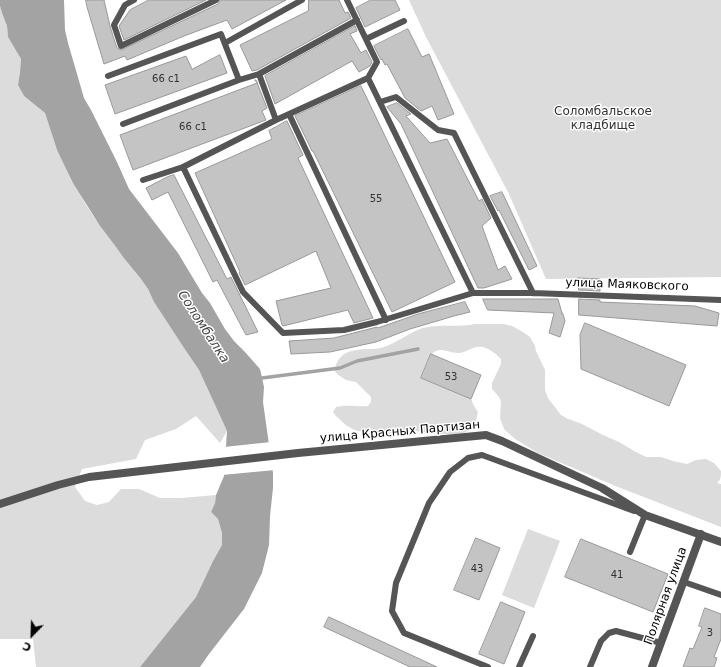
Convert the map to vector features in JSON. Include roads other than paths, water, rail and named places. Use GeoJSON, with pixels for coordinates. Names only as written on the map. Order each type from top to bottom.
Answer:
{"type":"FeatureCollection","features":[{"type":"Feature","properties":{"kind":"street","name":"улица Красных Партизан"},"geometry":{"type":"LineString","coordinates":[[0,504],[89,477],[298,453],[486,435],[602,488],[645,515],[721,542]]}},
{"type":"Feature","properties":{"kind":"street","name":"Полярная улица"},"geometry":{"type":"LineString","coordinates":[[652,667],[701,534]]}},
{"type":"Feature","properties":{"kind":"lane"},"geometry":{"type":"LineString","coordinates":[[134,0],[125,5],[114,25],[121,46],[216,0]]}},
{"type":"Feature","properties":{"kind":"lane"},"geometry":{"type":"LineString","coordinates":[[224,43],[302,0]]}},
{"type":"Feature","properties":{"kind":"lane"},"geometry":{"type":"LineString","coordinates":[[143,180],[182,167],[276,120],[368,78],[377,62],[347,0]]}},
{"type":"Feature","properties":{"kind":"lane"},"geometry":{"type":"LineString","coordinates":[[123,124],[258,74],[357,20]]}},
{"type":"Feature","properties":{"kind":"lane"},"geometry":{"type":"LineString","coordinates":[[366,39],[404,21]]}},
{"type":"Feature","properties":{"kind":"lane"},"geometry":{"type":"LineString","coordinates":[[108,76],[221,34],[240,80]]}},
{"type":"Feature","properties":{"kind":"lane"},"geometry":{"type":"LineString","coordinates":[[258,74],[276,120]]}},
{"type":"Feature","properties":{"kind":"lane"},"geometry":{"type":"LineString","coordinates":[[368,78],[472,293]]}},
{"type":"Feature","properties":{"kind":"lane"},"geometry":{"type":"LineString","coordinates":[[380,102],[396,97],[438,130],[454,133],[533,293]]}},
{"type":"Feature","properties":{"kind":"lane"},"geometry":{"type":"LineString","coordinates":[[289,114],[386,320]]}},
{"type":"Feature","properties":{"kind":"lane","name":"улица Маяковского"},"geometry":{"type":"LineString","coordinates":[[182,167],[243,292],[283,333],[344,330],[386,320],[472,293],[533,293],[721,300]]}},
{"type":"Feature","properties":{"kind":"lane"},"geometry":{"type":"LineString","coordinates":[[488,667],[404,632],[392,610],[396,583],[429,503],[450,472],[468,458],[482,455],[645,515],[630,552]]}},
{"type":"Feature","properties":{"kind":"lane"},"geometry":{"type":"LineString","coordinates":[[684,582],[721,596]]}},
{"type":"Feature","properties":{"kind":"lane"},"geometry":{"type":"LineString","coordinates":[[590,667],[600,641],[609,633],[616,631],[661,643]]}},
{"type":"Feature","properties":{"kind":"lane"},"geometry":{"type":"LineString","coordinates":[[519,667],[533,636]]}},
{"type":"Feature","properties":{"kind":"water","name":"Соломбалка"},"geometry":{"type":"Polygon","coordinates":[[[0,0],[64,0],[65,30],[84,98],[117,162],[129,189],[178,253],[225,329],[260,369],[264,387],[263,402],[273,473],[269,545],[262,573],[244,609],[200,667],[140,667],[196,597],[222,545],[222,533],[218,519],[211,512],[224,476],[227,431],[199,370],[154,302],[148,289],[100,226],[73,183],[57,150],[45,113],[24,96],[18,85],[21,59],[8,37],[7,26],[0,6],[0,0]]]}},
{"type":"Feature","properties":{"kind":"waterway"},"geometry":{"type":"LineString","coordinates":[[262,378],[340,368],[357,361],[418,349]]}},
{"type":"Feature","properties":{"kind":"park label","name":"Соломбальское кладбище"},"geometry":{"type":"Point","coordinates":[603,119]}}]}
